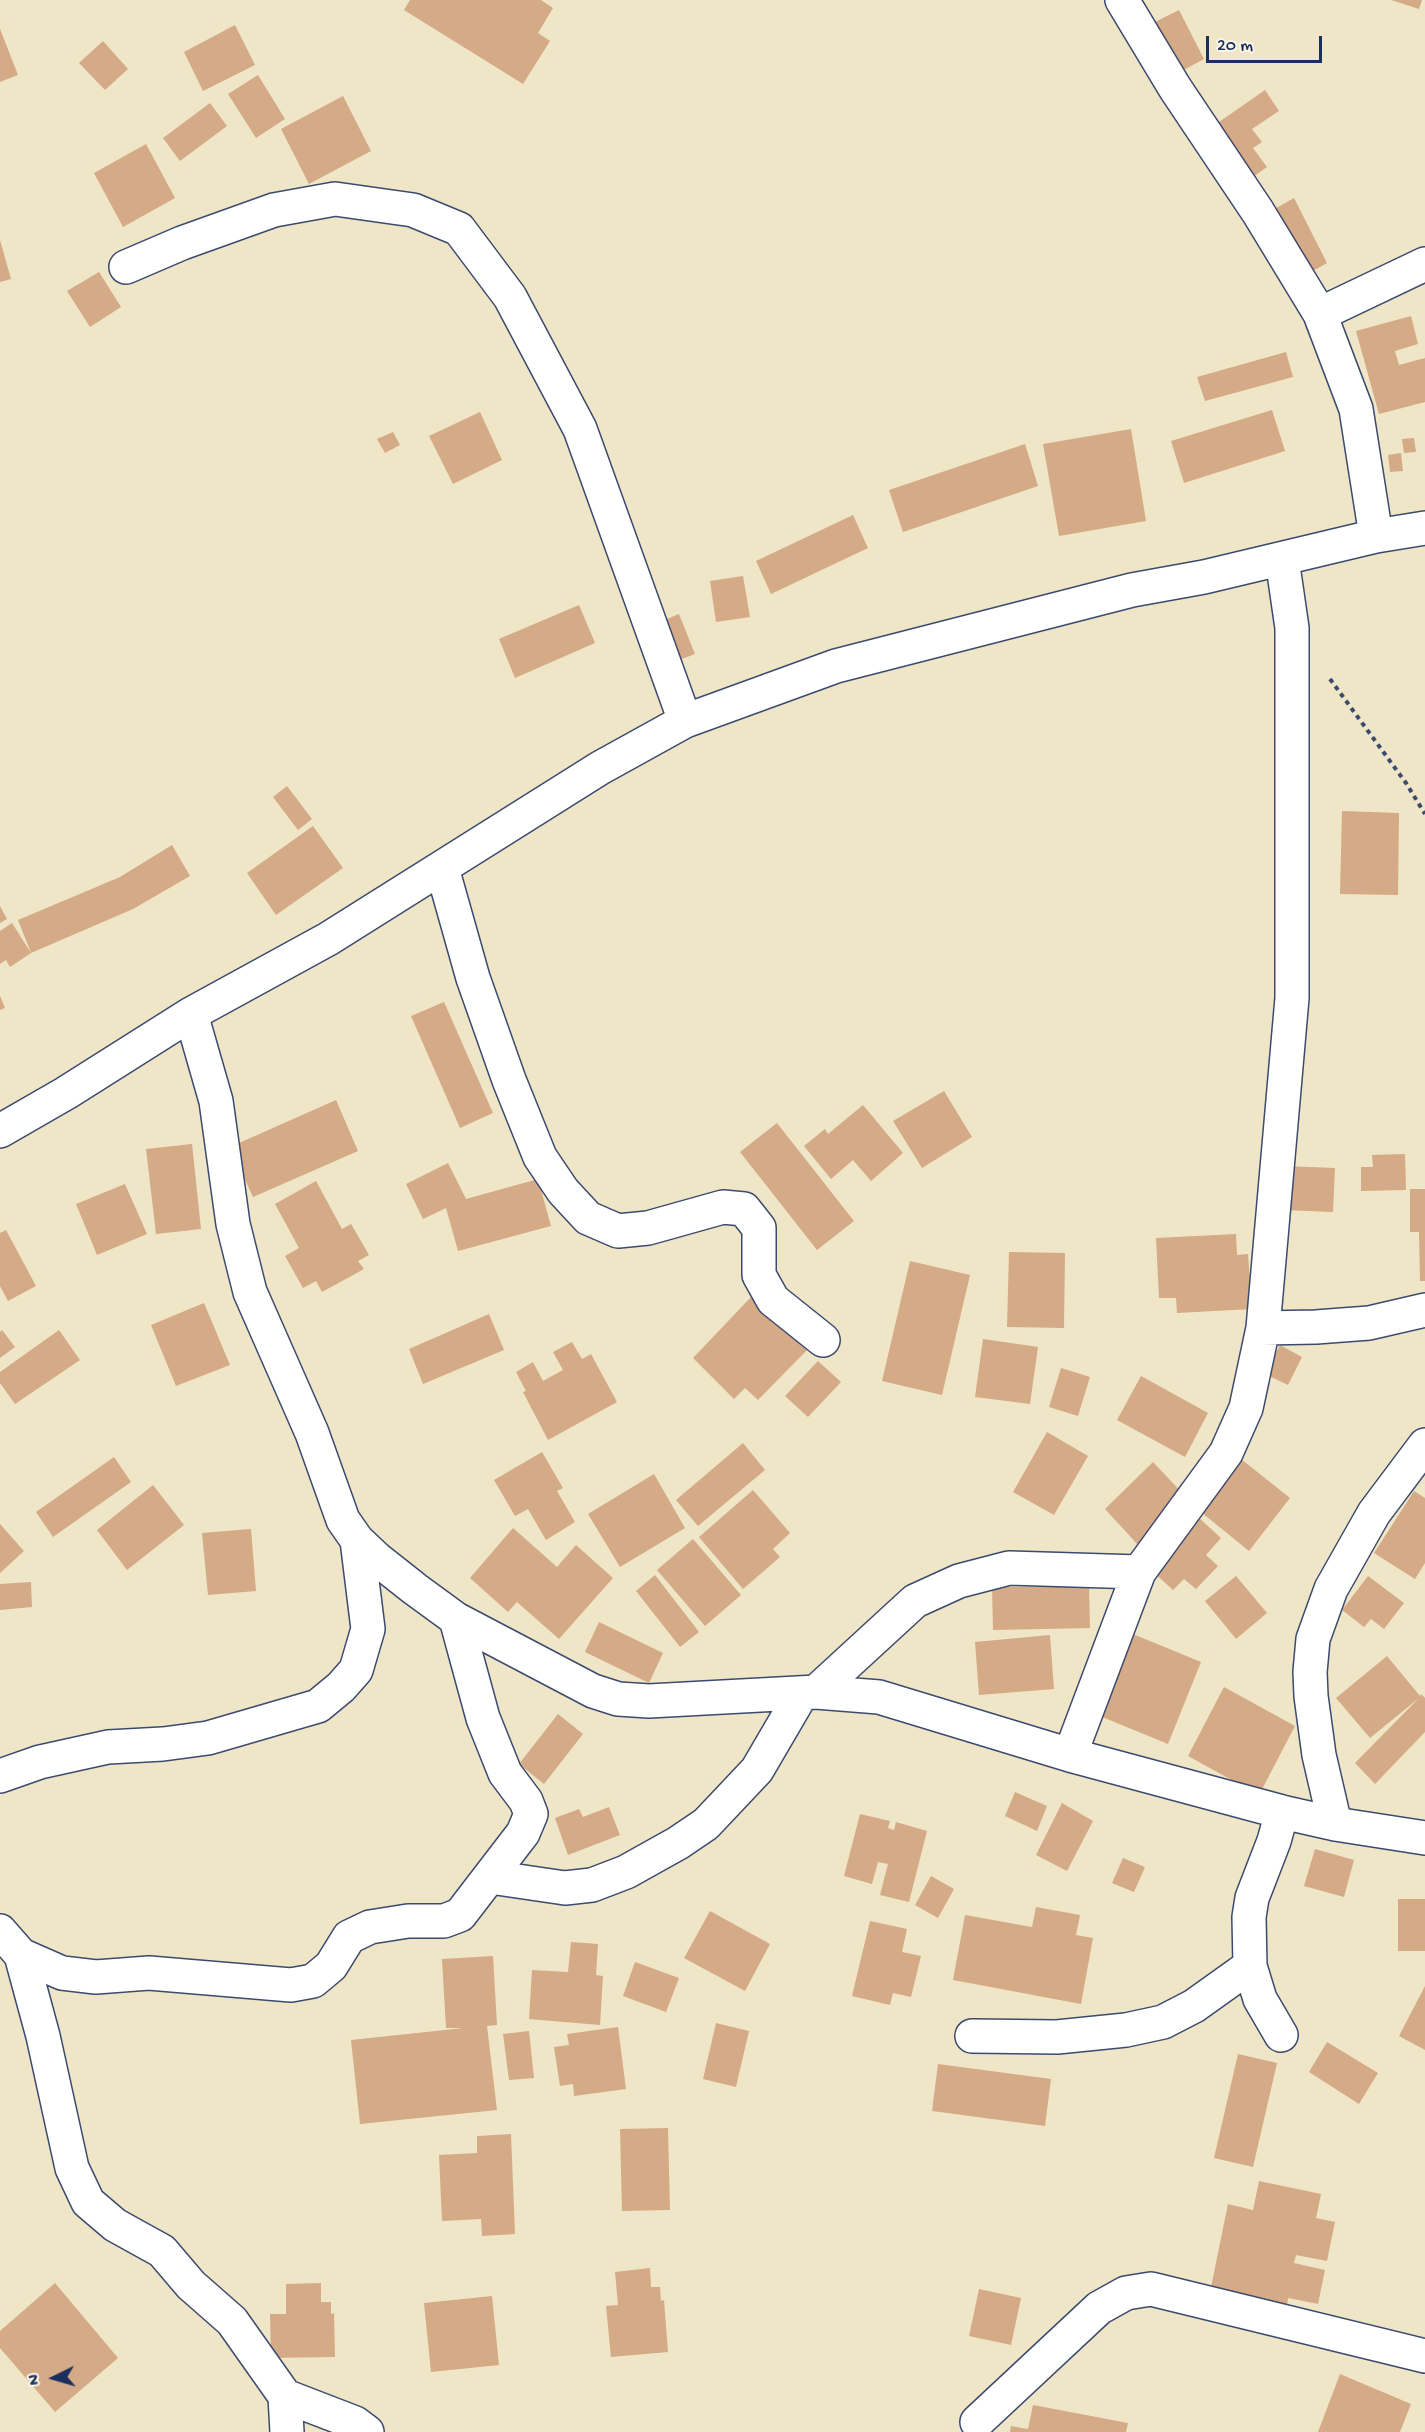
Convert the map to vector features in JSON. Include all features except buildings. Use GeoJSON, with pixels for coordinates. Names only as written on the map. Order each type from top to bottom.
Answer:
{"type":"FeatureCollection","features":[{"type":"Feature","properties":{"kind":"street"},"geometry":{"type":"LineString","coordinates":[[1122,0],[1175,88],[1258,212],[1320,314],[1356,409],[1376,536]]}},
{"type":"Feature","properties":{"kind":"street"},"geometry":{"type":"LineString","coordinates":[[126,267],[182,243],[274,210],[335,199],[413,210],[459,229],[510,297],[580,429],[686,721]]}},
{"type":"Feature","properties":{"kind":"street"},"geometry":{"type":"LineString","coordinates":[[1320,314],[1425,264]]}},
{"type":"Feature","properties":{"kind":"street"},"geometry":{"type":"LineString","coordinates":[[0,1131],[66,1093],[190,1014],[328,939],[600,768],[686,721],[836,666],[1132,590],[1204,577],[1376,536],[1425,528]]}},
{"type":"Feature","properties":{"kind":"street"},"geometry":{"type":"LineString","coordinates":[[1070,1755],[1139,1572],[1226,1453],[1246,1408],[1263,1328],[1292,998],[1292,628],[1282,559]]}},
{"type":"Feature","properties":{"kind":"street"},"geometry":{"type":"LineString","coordinates":[[442,868],[473,978],[509,1080],[540,1156],[563,1191],[588,1218],[618,1231],[648,1228],[723,1207],[744,1209],[759,1228],[759,1275],[773,1300],[823,1340]]}},
{"type":"Feature","properties":{"kind":"street"},"geometry":{"type":"LineString","coordinates":[[190,1014],[216,1101],[233,1224],[250,1292],[312,1432],[343,1520],[357,1540],[415,1589],[456,1619],[593,1691],[618,1699],[649,1701],[809,1692],[879,1697],[1070,1755],[1282,1812],[1335,1824],[1425,1838]]}},
{"type":"Feature","properties":{"kind":"street"},"geometry":{"type":"LineString","coordinates":[[1263,1328],[1316,1328],[1369,1323],[1425,1310]]}},
{"type":"Feature","properties":{"kind":"street"},"geometry":{"type":"LineString","coordinates":[[1335,1824],[1319,1755],[1311,1696],[1310,1672],[1313,1639],[1331,1589],[1374,1513],[1425,1445]]}},
{"type":"Feature","properties":{"kind":"street"},"geometry":{"type":"LineString","coordinates":[[0,1776],[40,1762],[108,1747],[163,1744],[208,1738],[318,1706],[341,1687],[356,1670],[368,1629],[357,1540]]}},
{"type":"Feature","properties":{"kind":"street"},"geometry":{"type":"LineString","coordinates":[[490,1877],[565,1888],[592,1886],[626,1872],[678,1843],[706,1824],[757,1770],[809,1692],[915,1601],[959,1581],[1009,1568],[1139,1572]]}},
{"type":"Feature","properties":{"kind":"street"},"geometry":{"type":"LineString","coordinates":[[10,1943],[62,1973],[96,1977],[149,1973],[291,1984],[314,1981],[331,1966],[349,1937],[370,1927],[408,1921],[444,1921],[460,1915],[523,1833],[531,1814],[526,1801],[505,1773],[483,1718],[456,1619]]}},
{"type":"Feature","properties":{"kind":"street"},"geometry":{"type":"LineString","coordinates":[[1281,2035],[1260,1999],[1250,1966],[1249,1917],[1252,1898],[1274,1841],[1282,1812]]}},
{"type":"Feature","properties":{"kind":"street"},"geometry":{"type":"LineString","coordinates":[[10,1943],[43,2036],[72,2168],[88,2202],[115,2225],[162,2251],[191,2285],[231,2321],[285,2396],[287,2432]]}},
{"type":"Feature","properties":{"kind":"street"},"geometry":{"type":"LineString","coordinates":[[972,2036],[1057,2037],[1126,2030],[1163,2022],[1194,2006],[1250,1966]]}},
{"type":"Feature","properties":{"kind":"street"},"geometry":{"type":"LineString","coordinates":[[977,2422],[1099,2308],[1126,2293],[1152,2289],[1425,2355]]}},
{"type":"Feature","properties":{"kind":"street"},"geometry":{"type":"LineString","coordinates":[[285,2396],[355,2422],[367,2432]]}},
{"type":"Feature","properties":{"kind":"path"},"geometry":{"type":"LineString","coordinates":[[1326,674],[1406,783],[1425,814]]}}]}
